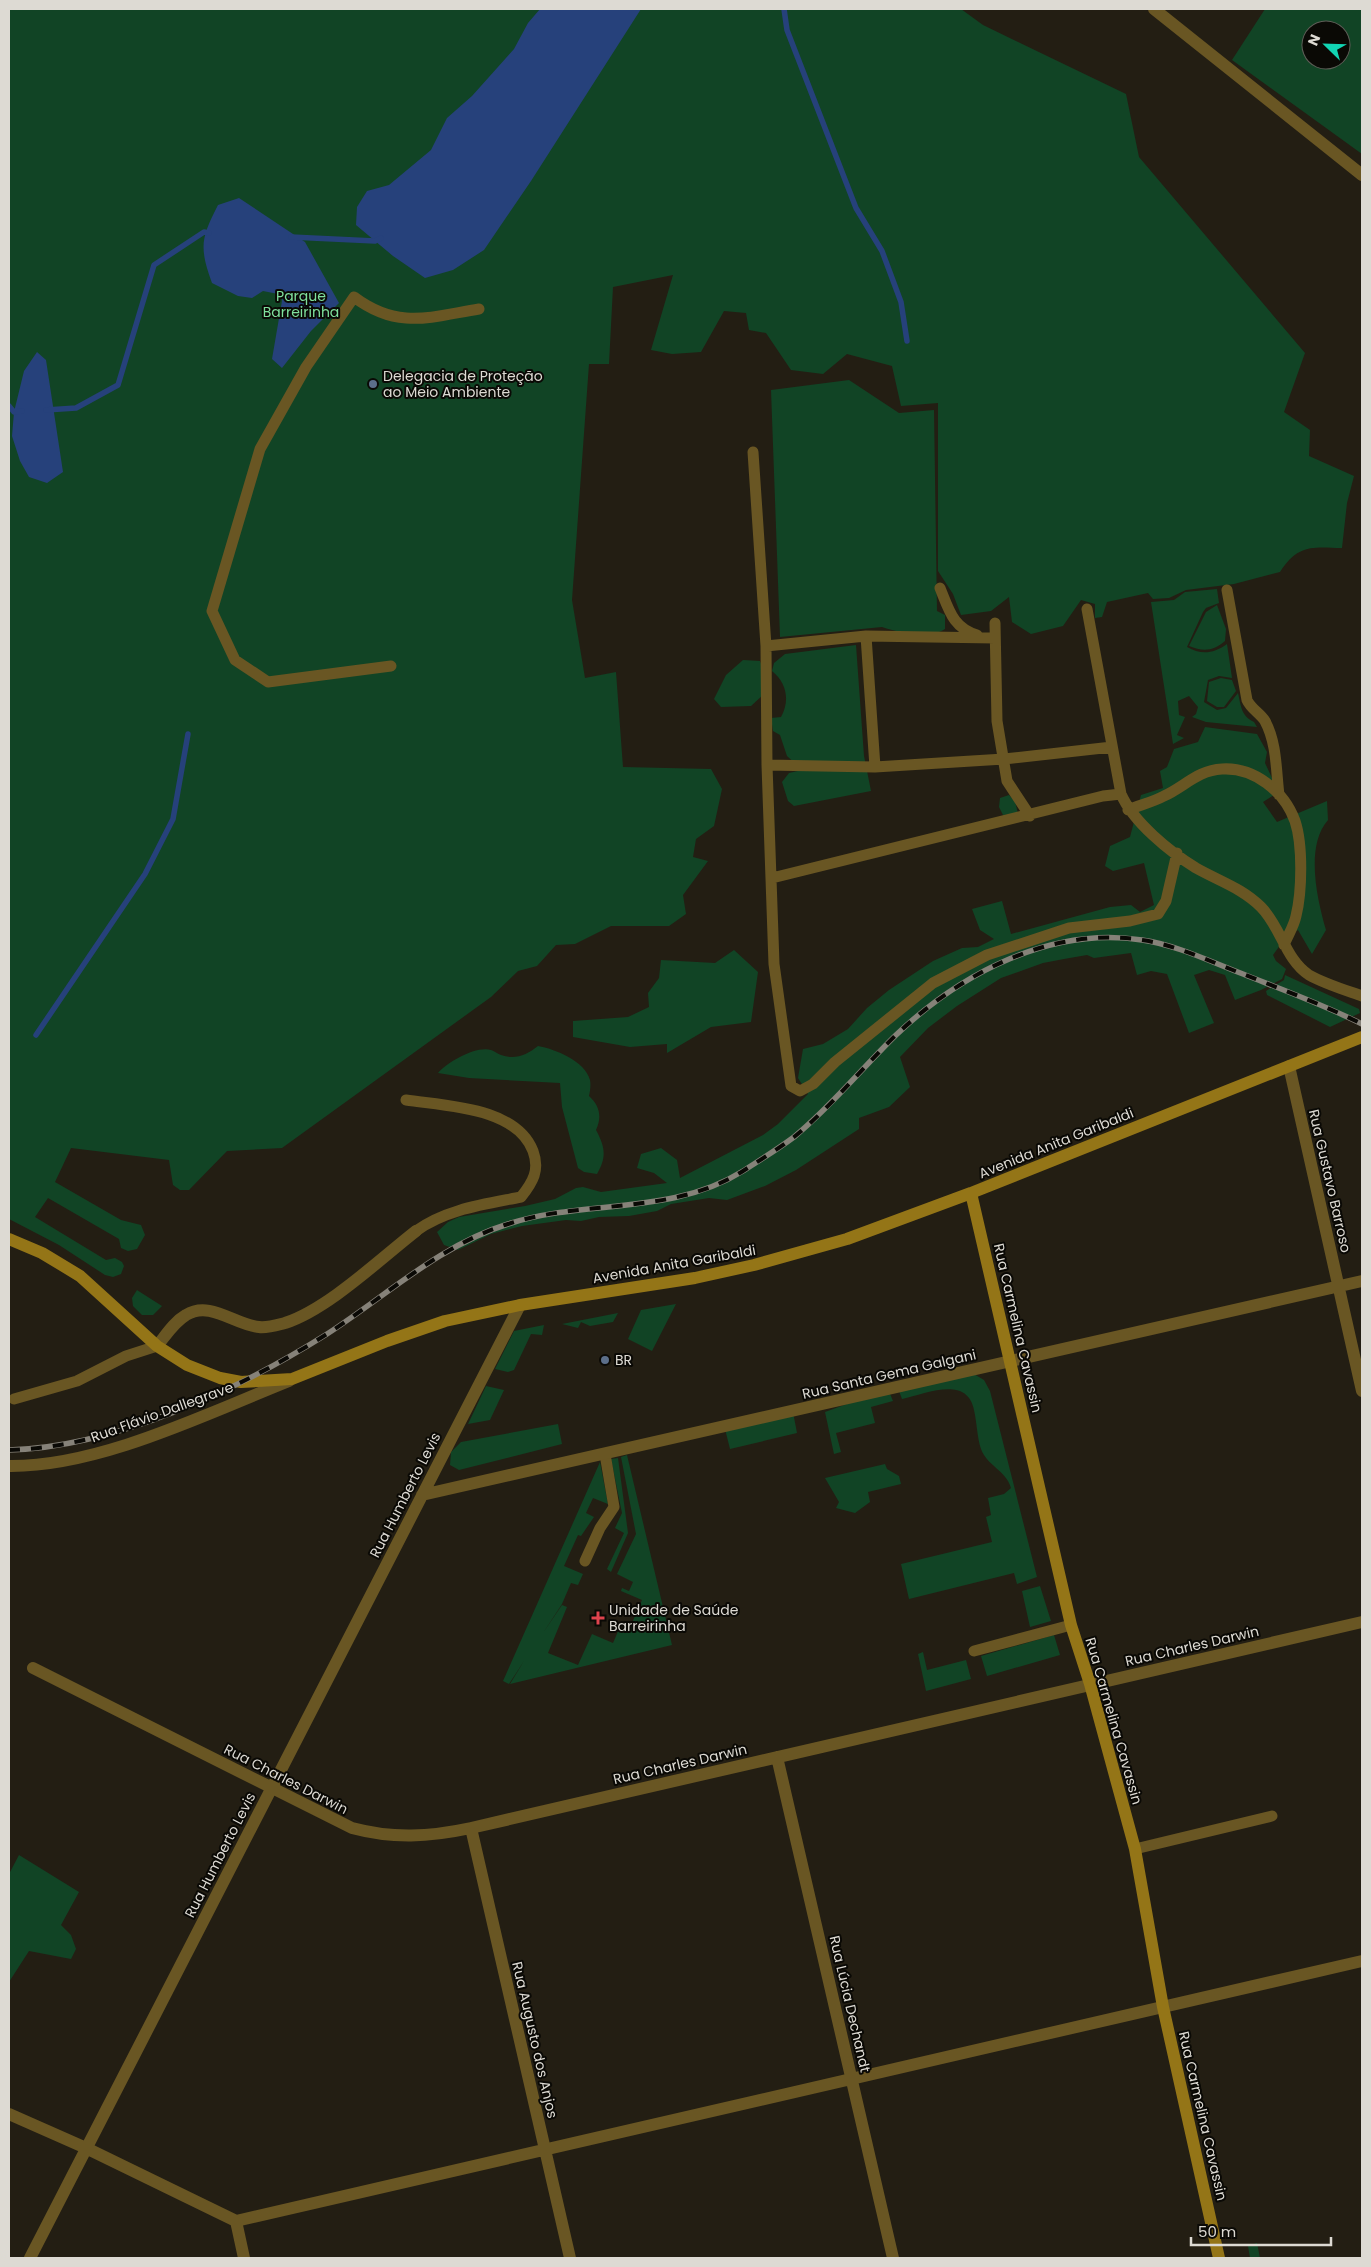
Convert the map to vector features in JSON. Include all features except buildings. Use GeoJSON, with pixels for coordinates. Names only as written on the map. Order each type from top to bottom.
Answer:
{"type":"FeatureCollection","features":[{"type":"Feature","properties":{"kind":"main road","name":"Avenida Anita Garibaldi"},"geometry":{"type":"LineString","coordinates":[[9,1239],[42,1253],[80,1276],[157,1346],[187,1365],[220,1378],[241,1382],[292,1380],[417,1329],[520,1305],[695,1278],[754,1265],[847,1239],[971,1193],[1362,1037]]}},
{"type":"Feature","properties":{"kind":"main road","name":"Rua Carmelina Cavassin"},"geometry":{"type":"LineString","coordinates":[[971,1193],[1071,1625],[1090,1684],[1135,1849],[1163,2007],[1219,2258]]}},
{"type":"Feature","properties":{"kind":"street"},"geometry":{"type":"LineString","coordinates":[[1154,9],[1362,175]]}},
{"type":"Feature","properties":{"kind":"street","name":"Rua Gustavo Barroso"},"geometry":{"type":"LineString","coordinates":[[1288,1066],[1362,1391]]}},
{"type":"Feature","properties":{"kind":"street"},"geometry":{"type":"LineString","coordinates":[[157,1346],[179,1320],[187,1314],[198,1311],[222,1314],[259,1327],[287,1322],[330,1298],[416,1231]]}},
{"type":"Feature","properties":{"kind":"street","name":"Rua Santa Gema Galgani"},"geometry":{"type":"LineString","coordinates":[[422,1495],[1362,1281]]}},
{"type":"Feature","properties":{"kind":"street","name":"Rua Humberto Levis"},"geometry":{"type":"LineString","coordinates":[[30,2258],[520,1305]]}},
{"type":"Feature","properties":{"kind":"street","name":"Rua Flávio Dallegrave"},"geometry":{"type":"LineString","coordinates":[[9,1466],[54,1462],[94,1454],[174,1426],[292,1380]]}},
{"type":"Feature","properties":{"kind":"street","name":"Rua Charles Darwin"},"geometry":{"type":"LineString","coordinates":[[32,1668],[336,1822],[374,1834],[423,1836],[471,1828],[1362,1622]]}},
{"type":"Feature","properties":{"kind":"street","name":"Rua Lúcia Dechandt"},"geometry":{"type":"LineString","coordinates":[[777,1757],[893,2258]]}},
{"type":"Feature","properties":{"kind":"street","name":"Rua Augusto dos Anjos"},"geometry":{"type":"LineString","coordinates":[[471,1828],[570,2258]]}},
{"type":"Feature","properties":{"kind":"street"},"geometry":{"type":"LineString","coordinates":[[9,2114],[86,2148],[236,2221],[1362,1961]]}},
{"type":"Feature","properties":{"kind":"street"},"geometry":{"type":"LineString","coordinates":[[236,2221],[244,2258]]}},
{"type":"Feature","properties":{"kind":"lane"},"geometry":{"type":"LineString","coordinates":[[391,666],[268,682],[235,660],[212,611],[260,449],[306,367],[354,297],[370,309],[394,317],[417,320],[479,308]]}},
{"type":"Feature","properties":{"kind":"lane"},"geometry":{"type":"LineString","coordinates":[[752,452],[766,646],[767,765],[774,964],[791,1086],[800,1091],[813,1084],[835,1062],[933,983],[987,955],[1069,928],[1130,921],[1158,914],[1166,901],[1177,853]]}},
{"type":"Feature","properties":{"kind":"lane"},"geometry":{"type":"LineString","coordinates":[[940,588],[954,619],[965,632],[995,638]]}},
{"type":"Feature","properties":{"kind":"lane"},"geometry":{"type":"LineString","coordinates":[[1227,590],[1247,700],[1250,707],[1264,719],[1273,738],[1279,795]]}},
{"type":"Feature","properties":{"kind":"lane"},"geometry":{"type":"LineString","coordinates":[[1087,609],[1121,794],[1128,810],[1196,867],[1248,896],[1272,920],[1296,964],[1310,975],[1362,996]]}},
{"type":"Feature","properties":{"kind":"lane"},"geometry":{"type":"LineString","coordinates":[[995,623],[997,721],[1007,781],[1030,816]]}},
{"type":"Feature","properties":{"kind":"lane"},"geometry":{"type":"LineString","coordinates":[[766,646],[866,636],[951,638],[981,636]]}},
{"type":"Feature","properties":{"kind":"lane"},"geometry":{"type":"LineString","coordinates":[[866,636],[875,767]]}},
{"type":"Feature","properties":{"kind":"lane"},"geometry":{"type":"LineString","coordinates":[[767,765],[875,767],[1004,758],[1112,747]]}},
{"type":"Feature","properties":{"kind":"lane"},"geometry":{"type":"LineString","coordinates":[[1128,810],[1164,796],[1192,778],[1209,770],[1238,770],[1259,777],[1279,795],[1295,822],[1300,857],[1296,917],[1284,944]]}},
{"type":"Feature","properties":{"kind":"lane"},"geometry":{"type":"LineString","coordinates":[[772,878],[1030,816],[1103,796],[1121,794]]}},
{"type":"Feature","properties":{"kind":"lane"},"geometry":{"type":"LineString","coordinates":[[406,1100],[480,1111],[512,1125],[530,1142],[537,1162],[534,1181],[521,1197],[482,1204],[432,1219],[416,1231]]}},
{"type":"Feature","properties":{"kind":"lane"},"geometry":{"type":"LineString","coordinates":[[14,1399],[77,1382],[126,1356],[157,1346]]}},
{"type":"Feature","properties":{"kind":"lane"},"geometry":{"type":"LineString","coordinates":[[585,1561],[600,1528],[614,1507],[605,1454]]}},
{"type":"Feature","properties":{"kind":"lane"},"geometry":{"type":"LineString","coordinates":[[974,1651],[1071,1625]]}},
{"type":"Feature","properties":{"kind":"lane"},"geometry":{"type":"LineString","coordinates":[[1135,1849],[1272,1816]]}},
{"type":"Feature","properties":{"kind":"green space","name":"Parque Barreirinha"},"geometry":{"type":"Polygon","coordinates":[[[9,9],[961,9],[983,25],[1126,94],[1139,157],[1305,353],[1284,412],[1310,430],[1309,456],[1354,476],[1347,503],[1342,548],[1322,547],[1306,549],[1293,556],[1280,572],[1234,584],[1186,590],[1169,598],[1153,599],[1148,593],[1107,602],[1102,617],[1095,618],[1095,604],[1081,600],[1063,626],[1031,634],[1012,622],[1009,597],[991,611],[961,615],[953,594],[938,571],[938,403],[901,406],[892,366],[847,354],[823,374],[791,370],[766,333],[749,330],[746,313],[724,311],[701,352],[672,354],[651,350],[673,275],[613,287],[609,364],[589,364],[572,600],[585,678],[616,672],[623,767],[711,769],[722,789],[714,826],[696,839],[693,857],[708,861],[683,895],[686,914],[669,926],[611,926],[575,944],[556,945],[537,966],[518,971],[491,997],[282,1148],[227,1151],[189,1190],[180,1190],[173,1185],[169,1160],[71,1148],[55,1182],[121,1220],[141,1225],[145,1235],[137,1249],[128,1251],[121,1248],[119,1239],[48,1198],[35,1217],[106,1260],[115,1258],[122,1262],[124,1266],[121,1274],[113,1277],[105,1275],[59,1245],[9,1219],[9,9]]]}},
{"type":"Feature","properties":{"kind":"green space"},"geometry":{"type":"Polygon","coordinates":[[[1265,9],[1362,9],[1362,154],[1232,60],[1265,9]]]}},
{"type":"Feature","properties":{"kind":"green space"},"geometry":{"type":"Polygon","coordinates":[[[849,380],[899,413],[934,410],[937,611],[945,615],[945,629],[938,632],[922,635],[882,627],[780,637],[771,390],[849,380]]]}},
{"type":"Feature","properties":{"kind":"green space"},"geometry":{"type":"Polygon","coordinates":[[[1217,589],[1219,603],[1206,608],[1203,612],[1187,647],[1207,652],[1217,650],[1227,644],[1232,678],[1219,676],[1208,680],[1204,702],[1217,710],[1226,708],[1238,693],[1244,714],[1257,727],[1206,722],[1192,717],[1196,714],[1198,707],[1189,696],[1178,701],[1179,715],[1185,717],[1177,735],[1184,738],[1173,744],[1151,602],[1174,600],[1185,592],[1217,589]]]}},
{"type":"Feature","properties":{"kind":"green space"},"geometry":{"type":"Polygon","coordinates":[[[1217,605],[1226,629],[1225,641],[1217,647],[1208,650],[1189,646],[1206,612],[1217,605]]]}},
{"type":"Feature","properties":{"kind":"green space"},"geometry":{"type":"Polygon","coordinates":[[[856,645],[864,756],[871,791],[794,806],[788,801],[782,782],[789,773],[802,770],[787,756],[780,735],[773,731],[771,718],[781,717],[786,705],[784,687],[772,671],[774,663],[785,654],[856,645]]]}},
{"type":"Feature","properties":{"kind":"green space"},"geometry":{"type":"Polygon","coordinates":[[[743,660],[760,661],[764,672],[765,693],[751,706],[721,707],[714,699],[726,675],[743,660]]]}},
{"type":"Feature","properties":{"kind":"green space"},"geometry":{"type":"Polygon","coordinates":[[[1221,678],[1232,680],[1236,691],[1224,707],[1217,707],[1207,701],[1209,682],[1221,678]]]}},
{"type":"Feature","properties":{"kind":"green space"},"geometry":{"type":"Polygon","coordinates":[[[1205,727],[1257,734],[1267,752],[1265,763],[1272,778],[1274,795],[1263,802],[1277,822],[1327,801],[1328,820],[1321,831],[1315,858],[1319,903],[1326,930],[1312,954],[1298,930],[1286,937],[1273,955],[1276,961],[1286,969],[1282,979],[1235,1000],[1225,975],[1209,970],[1194,975],[1214,1023],[1189,1033],[1167,974],[1151,971],[1137,975],[1131,953],[1094,958],[1087,955],[1043,963],[1001,978],[957,1006],[928,1028],[900,1057],[910,1087],[889,1107],[859,1118],[859,1129],[796,1170],[765,1186],[727,1200],[709,1198],[671,1204],[657,1211],[629,1216],[599,1217],[581,1221],[566,1220],[522,1226],[491,1234],[458,1250],[444,1245],[437,1232],[448,1222],[459,1217],[555,1199],[576,1188],[583,1187],[601,1192],[667,1183],[654,1173],[637,1168],[641,1154],[661,1148],[677,1160],[680,1178],[763,1135],[778,1124],[808,1094],[798,1078],[803,1049],[823,1044],[848,1029],[867,1008],[889,990],[933,961],[962,948],[978,947],[994,939],[980,930],[972,909],[1002,901],[1011,934],[1110,907],[1131,905],[1140,912],[1154,905],[1144,863],[1113,871],[1105,866],[1110,846],[1130,837],[1141,795],[1163,788],[1160,771],[1167,767],[1174,749],[1198,742],[1205,727]]]}},
{"type":"Feature","properties":{"kind":"green space"},"geometry":{"type":"Polygon","coordinates":[[[1009,795],[1015,801],[1018,814],[1003,815],[999,807],[1000,798],[1009,795]]]}},
{"type":"Feature","properties":{"kind":"green space"},"geometry":{"type":"Polygon","coordinates":[[[734,950],[758,972],[751,1022],[711,1027],[667,1053],[667,1044],[630,1047],[573,1037],[573,1021],[628,1017],[649,1007],[648,993],[659,978],[661,960],[715,963],[734,950]]]}},
{"type":"Feature","properties":{"kind":"green space"},"geometry":{"type":"Polygon","coordinates":[[[1285,975],[1359,1009],[1360,1013],[1330,1027],[1267,995],[1266,991],[1284,980],[1285,975]]]}},
{"type":"Feature","properties":{"kind":"green space"},"geometry":{"type":"Polygon","coordinates":[[[538,1046],[561,1053],[576,1062],[587,1073],[590,1080],[589,1096],[596,1104],[599,1112],[596,1130],[604,1152],[597,1174],[584,1172],[578,1168],[562,1107],[560,1083],[469,1078],[438,1073],[448,1064],[477,1050],[491,1050],[500,1055],[516,1057],[530,1052],[538,1046]]]}},
{"type":"Feature","properties":{"kind":"green space"},"geometry":{"type":"Polygon","coordinates":[[[137,1290],[162,1306],[153,1315],[142,1315],[133,1306],[132,1298],[137,1290]]]}},
{"type":"Feature","properties":{"kind":"green space"},"geometry":{"type":"Polygon","coordinates":[[[676,1304],[652,1351],[628,1339],[641,1310],[676,1304]]]}},
{"type":"Feature","properties":{"kind":"green space"},"geometry":{"type":"Polygon","coordinates":[[[618,1313],[613,1322],[590,1326],[581,1322],[578,1328],[562,1324],[618,1313]]]}},
{"type":"Feature","properties":{"kind":"green space"},"geometry":{"type":"Polygon","coordinates":[[[544,1325],[542,1335],[531,1334],[514,1370],[508,1372],[495,1369],[514,1331],[544,1325]]]}},
{"type":"Feature","properties":{"kind":"green space"},"geometry":{"type":"Polygon","coordinates":[[[974,1374],[984,1380],[990,1391],[1037,1577],[1017,1584],[1014,1573],[909,1599],[901,1564],[992,1542],[986,1517],[991,1515],[988,1498],[1004,1494],[1011,1488],[1009,1482],[988,1460],[981,1449],[974,1410],[970,1399],[963,1393],[954,1390],[944,1390],[902,1399],[899,1391],[974,1374]]]}},
{"type":"Feature","properties":{"kind":"green space"},"geometry":{"type":"Polygon","coordinates":[[[486,1386],[504,1390],[490,1420],[468,1424],[486,1386]]]}},
{"type":"Feature","properties":{"kind":"green space"},"geometry":{"type":"Polygon","coordinates":[[[888,1389],[893,1401],[871,1407],[875,1423],[836,1433],[841,1452],[834,1454],[825,1412],[888,1389]]]}},
{"type":"Feature","properties":{"kind":"green space"},"geometry":{"type":"Polygon","coordinates":[[[793,1412],[797,1433],[730,1449],[725,1429],[793,1412]]]}},
{"type":"Feature","properties":{"kind":"green space"},"geometry":{"type":"Polygon","coordinates":[[[558,1424],[562,1444],[459,1470],[450,1465],[451,1452],[461,1442],[558,1424]]]}},
{"type":"Feature","properties":{"kind":"green space"},"geometry":{"type":"Polygon","coordinates":[[[627,1455],[672,1645],[510,1684],[524,1661],[509,1684],[503,1681],[600,1462],[608,1504],[593,1498],[586,1513],[594,1517],[581,1536],[578,1535],[564,1566],[583,1574],[578,1585],[571,1583],[562,1604],[543,1633],[562,1605],[567,1607],[548,1653],[578,1665],[592,1634],[613,1643],[619,1629],[628,1632],[642,1600],[621,1591],[622,1588],[629,1591],[633,1582],[617,1574],[636,1534],[621,1457],[627,1455]]]}},
{"type":"Feature","properties":{"kind":"green space"},"geometry":{"type":"Polygon","coordinates":[[[618,1458],[628,1533],[611,1572],[607,1569],[624,1533],[615,1528],[622,1513],[611,1459],[618,1458]]]}},
{"type":"Feature","properties":{"kind":"green space"},"geometry":{"type":"Polygon","coordinates":[[[885,1464],[887,1469],[899,1476],[901,1484],[868,1492],[870,1502],[855,1513],[836,1508],[839,1502],[825,1478],[885,1464]]]}},
{"type":"Feature","properties":{"kind":"green space"},"geometry":{"type":"Polygon","coordinates":[[[1040,1586],[1051,1621],[1030,1627],[1022,1591],[1040,1586]]]}},
{"type":"Feature","properties":{"kind":"green space"},"geometry":{"type":"Polygon","coordinates":[[[1054,1635],[1060,1655],[987,1676],[981,1656],[1054,1635]]]}},
{"type":"Feature","properties":{"kind":"green space"},"geometry":{"type":"Polygon","coordinates":[[[923,1652],[927,1670],[966,1660],[971,1679],[926,1691],[918,1654],[923,1652]]]}},
{"type":"Feature","properties":{"kind":"green space"},"geometry":{"type":"Polygon","coordinates":[[[19,1855],[79,1892],[61,1925],[71,1935],[76,1949],[71,1959],[29,1951],[9,1982],[9,1874],[19,1855]]]}},
{"type":"Feature","properties":{"kind":"green space"},"geometry":{"type":"Polygon","coordinates":[[[1257,2243],[1260,2258],[1250,2258],[1248,2246],[1257,2243]]]}},
{"type":"Feature","properties":{"kind":"water"},"geometry":{"type":"Polygon","coordinates":[[[540,9],[641,9],[531,181],[484,250],[453,270],[425,278],[393,256],[356,225],[357,207],[367,191],[389,185],[431,150],[447,118],[472,96],[514,49],[528,23],[540,9]]]}},
{"type":"Feature","properties":{"kind":"water"},"geometry":{"type":"Polygon","coordinates":[[[239,198],[305,242],[339,303],[311,331],[282,368],[272,359],[283,295],[263,291],[252,298],[238,296],[212,283],[205,260],[205,235],[218,205],[239,198]]]}},
{"type":"Feature","properties":{"kind":"water"},"geometry":{"type":"Polygon","coordinates":[[[37,352],[46,360],[63,472],[47,483],[29,477],[20,461],[12,436],[14,412],[24,371],[37,352]]]}},
{"type":"Feature","properties":{"kind":"waterway"},"geometry":{"type":"LineString","coordinates":[[784,9],[787,30],[856,208],[882,251],[901,302],[907,341]]}},
{"type":"Feature","properties":{"kind":"waterway"},"geometry":{"type":"LineString","coordinates":[[46,410],[76,408],[118,385],[154,265],[204,232],[209,233]]}},
{"type":"Feature","properties":{"kind":"waterway"},"geometry":{"type":"LineString","coordinates":[[291,237],[375,241],[381,238]]}},
{"type":"Feature","properties":{"kind":"waterway"},"geometry":{"type":"LineString","coordinates":[[9,406],[14,412],[22,411]]}},
{"type":"Feature","properties":{"kind":"waterway"},"geometry":{"type":"LineString","coordinates":[[36,1035],[145,874],[173,819],[188,734]]}},
{"type":"Feature","properties":{"kind":"railway"},"geometry":{"type":"LineString","coordinates":[[9,1450],[49,1446],[133,1427],[215,1395],[292,1355],[327,1334],[436,1258],[483,1233],[537,1216],[657,1201],[687,1195],[715,1185],[743,1171],[794,1137],[821,1113],[896,1035],[949,992],[978,974],[1009,959],[1041,948],[1074,940],[1108,938],[1155,942],[1206,959],[1318,1004],[1362,1024]]}},
{"type":"Feature","properties":{"kind":"place","name":"Delegacia de Proteção ao Meio Ambiente"},"geometry":{"type":"Point","coordinates":[373,384]}},
{"type":"Feature","properties":{"kind":"place","name":"BR"},"geometry":{"type":"Point","coordinates":[605,1360]}},
{"type":"Feature","properties":{"kind":"place","name":"Unidade de Saúde Barreirinha"},"geometry":{"type":"Point","coordinates":[598,1618]}}]}
